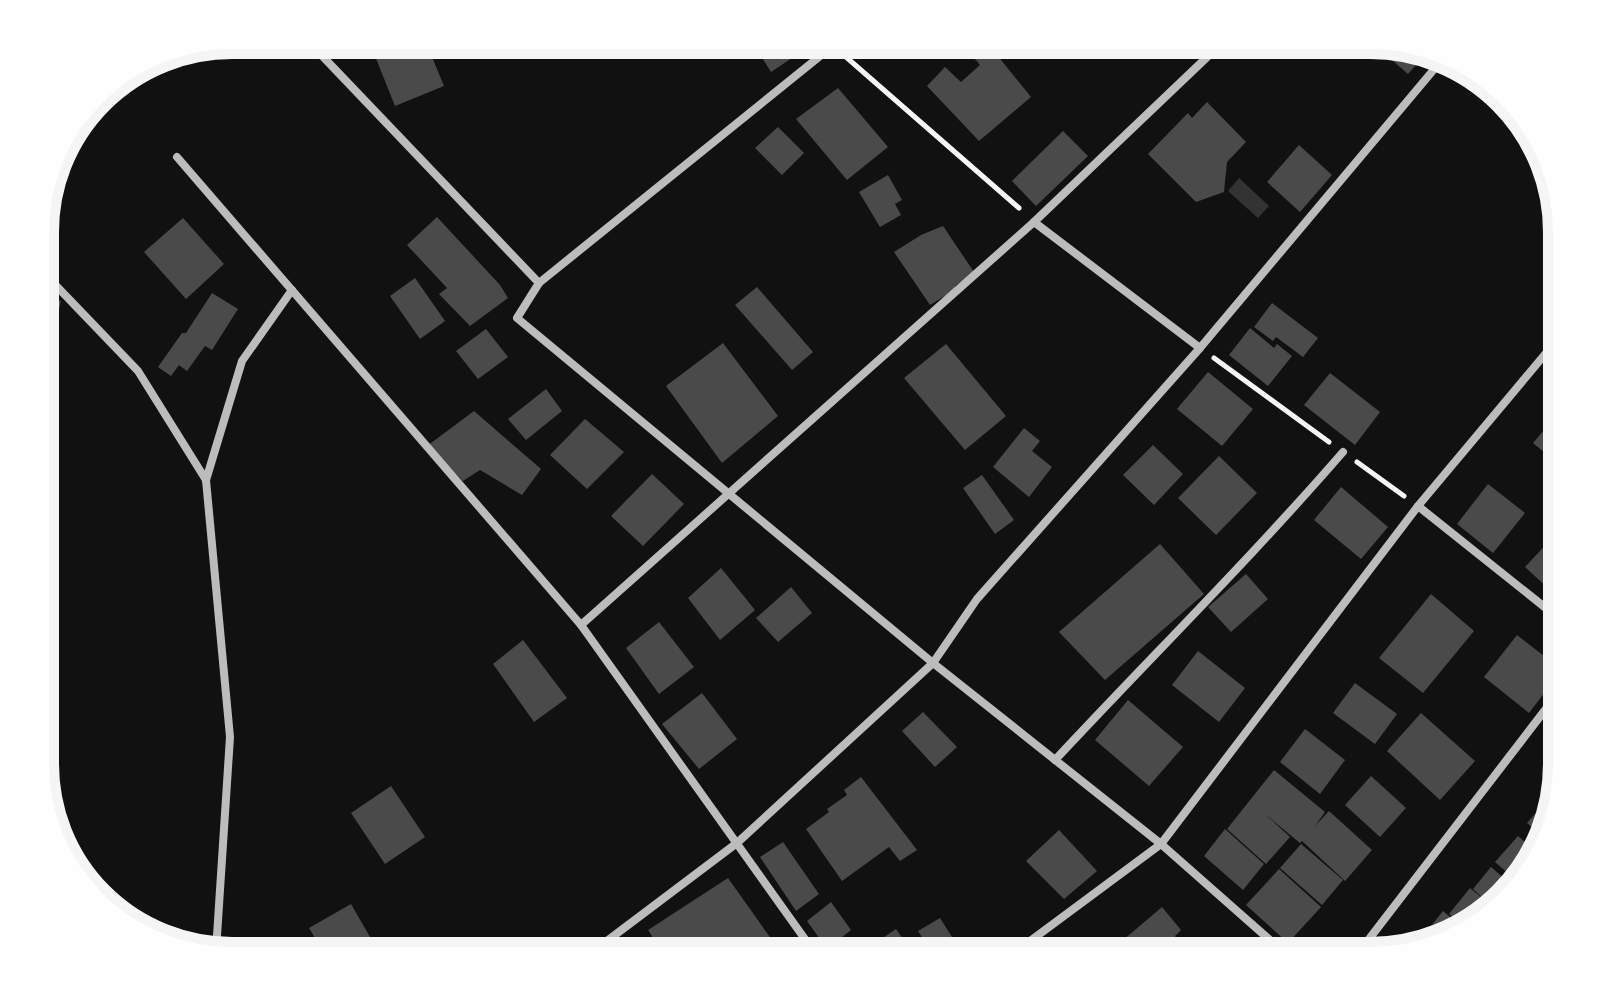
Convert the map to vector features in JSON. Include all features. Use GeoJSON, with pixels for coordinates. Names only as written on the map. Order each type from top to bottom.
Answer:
{"type":"FeatureCollection","features":[{"type":"Feature","properties":{"kind":"street"},"geometry":{"type":"LineString","coordinates":[[320,54],[539,283]]}},
{"type":"Feature","properties":{"kind":"street"},"geometry":{"type":"LineString","coordinates":[[822,54],[539,283],[517,318],[732,493],[933,663],[1161,844],[1272,942]]}},
{"type":"Feature","properties":{"kind":"street"},"geometry":{"type":"LineString","coordinates":[[581,625],[1034,222],[1210,54]]}},
{"type":"Feature","properties":{"kind":"street"},"geometry":{"type":"LineString","coordinates":[[606,942],[737,843],[933,663],[977,599],[1200,348],[1436,67]]}},
{"type":"Feature","properties":{"kind":"street"},"geometry":{"type":"LineString","coordinates":[[177,157],[581,625],[807,942]]}},
{"type":"Feature","properties":{"kind":"street"},"geometry":{"type":"LineString","coordinates":[[1034,222],[1200,348]]}},
{"type":"Feature","properties":{"kind":"street"},"geometry":{"type":"LineString","coordinates":[[54,284],[138,371],[206,480]]}},
{"type":"Feature","properties":{"kind":"street"},"geometry":{"type":"LineString","coordinates":[[217,941],[230,737],[206,480],[242,361],[292,290]]}},
{"type":"Feature","properties":{"kind":"street"},"geometry":{"type":"LineString","coordinates":[[1029,942],[1161,844],[1418,506],[1548,351]]}},
{"type":"Feature","properties":{"kind":"street"},"geometry":{"type":"LineString","coordinates":[[1055,760],[1278,527],[1343,452]]}},
{"type":"Feature","properties":{"kind":"street"},"geometry":{"type":"LineString","coordinates":[[1418,506],[1548,610]]}},
{"type":"Feature","properties":{"kind":"street"},"geometry":{"type":"LineString","coordinates":[[1367,942],[1548,706]]}},
{"type":"Feature","properties":{"kind":"path"},"geometry":{"type":"LineString","coordinates":[[848,54],[1034,222]]}},
{"type":"Feature","properties":{"kind":"path"},"geometry":{"type":"LineString","coordinates":[[1200,348],[1418,506]]}},
{"type":"Feature","properties":{"kind":"shaded area"},"geometry":{"type":"Polygon","coordinates":[[[1239,178],[1269,206],[1258,218],[1228,191],[1239,178]]]}},
{"type":"Feature","properties":{"kind":"building"},"geometry":{"type":"Polygon","coordinates":[[[374,54],[431,54],[444,86],[395,106],[374,54]]]}},
{"type":"Feature","properties":{"kind":"building"},"geometry":{"type":"Polygon","coordinates":[[[760,54],[798,54],[771,72],[760,54]]]}},
{"type":"Feature","properties":{"kind":"building"},"geometry":{"type":"Polygon","coordinates":[[[971,54],[996,54],[1031,97],[979,141],[927,86],[945,67],[961,82],[980,65],[971,54]]]}},
{"type":"Feature","properties":{"kind":"building"},"geometry":{"type":"Polygon","coordinates":[[[1387,55],[1420,61],[1408,74],[1387,55]]]}},
{"type":"Feature","properties":{"kind":"building"},"geometry":{"type":"Polygon","coordinates":[[[838,88],[888,147],[847,180],[796,119],[838,88]]]}},
{"type":"Feature","properties":{"kind":"building"},"geometry":{"type":"Polygon","coordinates":[[[1207,102],[1246,142],[1227,162],[1224,192],[1196,202],[1148,154],[1188,113],[1192,118],[1207,102]]]}},
{"type":"Feature","properties":{"kind":"building"},"geometry":{"type":"Polygon","coordinates":[[[778,127],[804,153],[782,175],[755,148],[778,127]]]}},
{"type":"Feature","properties":{"kind":"building"},"geometry":{"type":"Polygon","coordinates":[[[1063,131],[1088,156],[1036,206],[1012,181],[1063,131]]]}},
{"type":"Feature","properties":{"kind":"building"},"geometry":{"type":"Polygon","coordinates":[[[1299,145],[1332,175],[1300,212],[1267,182],[1299,145]]]}},
{"type":"Feature","properties":{"kind":"building"},"geometry":{"type":"Polygon","coordinates":[[[888,175],[902,200],[895,204],[901,215],[880,227],[859,192],[888,175]]]}},
{"type":"Feature","properties":{"kind":"building"},"geometry":{"type":"Polygon","coordinates":[[[437,217],[500,285],[508,298],[470,326],[439,294],[447,288],[407,245],[437,217]]]}},
{"type":"Feature","properties":{"kind":"building"},"geometry":{"type":"Polygon","coordinates":[[[183,218],[224,264],[186,299],[144,252],[183,218]]]}},
{"type":"Feature","properties":{"kind":"building"},"geometry":{"type":"Polygon","coordinates":[[[943,226],[974,272],[955,286],[956,289],[930,305],[894,252],[943,226]]]}},
{"type":"Feature","properties":{"kind":"building"},"geometry":{"type":"Polygon","coordinates":[[[415,278],[445,321],[420,339],[390,296],[415,278]]]}},
{"type":"Feature","properties":{"kind":"building"},"geometry":{"type":"Polygon","coordinates":[[[757,287],[813,352],[792,370],[735,305],[757,287]]]}},
{"type":"Feature","properties":{"kind":"building"},"geometry":{"type":"Polygon","coordinates":[[[212,293],[238,309],[212,350],[205,346],[187,371],[179,365],[171,376],[158,367],[182,333],[186,333],[212,293]]]}},
{"type":"Feature","properties":{"kind":"building"},"geometry":{"type":"Polygon","coordinates":[[[54,299],[61,301],[54,331],[54,299]]]}},
{"type":"Feature","properties":{"kind":"building"},"geometry":{"type":"Polygon","coordinates":[[[1272,303],[1318,338],[1303,357],[1276,337],[1273,341],[1254,327],[1272,303]]]}},
{"type":"Feature","properties":{"kind":"building"},"geometry":{"type":"Polygon","coordinates":[[[1250,328],[1274,348],[1277,344],[1292,356],[1268,386],[1229,355],[1250,328]]]}},
{"type":"Feature","properties":{"kind":"building"},"geometry":{"type":"Polygon","coordinates":[[[486,329],[508,357],[478,379],[456,351],[486,329]]]}},
{"type":"Feature","properties":{"kind":"building"},"geometry":{"type":"Polygon","coordinates":[[[723,343],[778,416],[722,463],[666,386],[723,343]]]}},
{"type":"Feature","properties":{"kind":"building"},"geometry":{"type":"Polygon","coordinates":[[[946,344],[1006,416],[965,450],[904,378],[946,344]]]}},
{"type":"Feature","properties":{"kind":"building"},"geometry":{"type":"Polygon","coordinates":[[[1208,372],[1253,409],[1222,446],[1177,409],[1208,372]]]}},
{"type":"Feature","properties":{"kind":"building"},"geometry":{"type":"Polygon","coordinates":[[[1330,373],[1380,412],[1355,445],[1304,405],[1330,373]]]}},
{"type":"Feature","properties":{"kind":"building"},"geometry":{"type":"Polygon","coordinates":[[[546,389],[562,411],[526,440],[508,419],[546,389]]]}},
{"type":"Feature","properties":{"kind":"building"},"geometry":{"type":"Polygon","coordinates":[[[474,411],[541,469],[522,495],[480,470],[463,481],[427,446],[474,411]]]}},
{"type":"Feature","properties":{"kind":"building"},"geometry":{"type":"Polygon","coordinates":[[[585,419],[624,452],[587,489],[550,455],[585,419]]]}},
{"type":"Feature","properties":{"kind":"building"},"geometry":{"type":"Polygon","coordinates":[[[1548,426],[1548,455],[1533,443],[1548,426]]]}},
{"type":"Feature","properties":{"kind":"building"},"geometry":{"type":"Polygon","coordinates":[[[1024,428],[1040,441],[1032,451],[1052,467],[1029,497],[993,467],[1024,428]]]}},
{"type":"Feature","properties":{"kind":"building"},"geometry":{"type":"Polygon","coordinates":[[[1153,445],[1183,474],[1154,505],[1123,475],[1153,445]]]}},
{"type":"Feature","properties":{"kind":"building"},"geometry":{"type":"Polygon","coordinates":[[[1219,456],[1257,493],[1216,535],[1178,498],[1219,456]]]}},
{"type":"Feature","properties":{"kind":"building"},"geometry":{"type":"Polygon","coordinates":[[[652,474],[684,504],[643,546],[611,516],[652,474]]]}},
{"type":"Feature","properties":{"kind":"building"},"geometry":{"type":"Polygon","coordinates":[[[982,475],[1014,520],[995,534],[963,488],[982,475]]]}},
{"type":"Feature","properties":{"kind":"building"},"geometry":{"type":"Polygon","coordinates":[[[1488,484],[1525,513],[1493,553],[1457,524],[1488,484]]]}},
{"type":"Feature","properties":{"kind":"building"},"geometry":{"type":"Polygon","coordinates":[[[1341,487],[1388,527],[1361,559],[1314,520],[1341,487]]]}},
{"type":"Feature","properties":{"kind":"building"},"geometry":{"type":"Polygon","coordinates":[[[1548,542],[1548,588],[1525,567],[1548,542]]]}},
{"type":"Feature","properties":{"kind":"building"},"geometry":{"type":"Polygon","coordinates":[[[1160,544],[1204,594],[1105,680],[1059,632],[1160,544]]]}},
{"type":"Feature","properties":{"kind":"building"},"geometry":{"type":"Polygon","coordinates":[[[721,568],[755,610],[720,640],[688,598],[721,568]]]}},
{"type":"Feature","properties":{"kind":"building"},"geometry":{"type":"Polygon","coordinates":[[[1246,574],[1268,599],[1231,632],[1208,607],[1246,574]]]}},
{"type":"Feature","properties":{"kind":"building"},"geometry":{"type":"Polygon","coordinates":[[[791,587],[812,613],[778,642],[756,618],[791,587]]]}},
{"type":"Feature","properties":{"kind":"building"},"geometry":{"type":"Polygon","coordinates":[[[1431,594],[1474,631],[1423,693],[1379,658],[1431,594]]]}},
{"type":"Feature","properties":{"kind":"building"},"geometry":{"type":"Polygon","coordinates":[[[659,622],[694,667],[659,694],[626,648],[659,622]]]}},
{"type":"Feature","properties":{"kind":"building"},"geometry":{"type":"Polygon","coordinates":[[[1517,635],[1548,659],[1548,688],[1529,713],[1484,677],[1517,635]]]}},
{"type":"Feature","properties":{"kind":"building"},"geometry":{"type":"Polygon","coordinates":[[[523,640],[567,698],[534,722],[493,664],[523,640]]]}},
{"type":"Feature","properties":{"kind":"building"},"geometry":{"type":"Polygon","coordinates":[[[1198,651],[1245,688],[1219,722],[1172,685],[1198,651]]]}},
{"type":"Feature","properties":{"kind":"building"},"geometry":{"type":"Polygon","coordinates":[[[1355,683],[1397,714],[1375,744],[1333,713],[1355,683]]]}},
{"type":"Feature","properties":{"kind":"building"},"geometry":{"type":"Polygon","coordinates":[[[702,693],[737,739],[699,769],[662,724],[702,693]]]}},
{"type":"Feature","properties":{"kind":"building"},"geometry":{"type":"Polygon","coordinates":[[[1128,700],[1183,747],[1149,786],[1095,740],[1128,700]]]}},
{"type":"Feature","properties":{"kind":"building"},"geometry":{"type":"Polygon","coordinates":[[[923,712],[957,747],[935,767],[902,731],[923,712]]]}},
{"type":"Feature","properties":{"kind":"building"},"geometry":{"type":"Polygon","coordinates":[[[1421,713],[1475,761],[1440,800],[1387,751],[1421,713]]]}},
{"type":"Feature","properties":{"kind":"building"},"geometry":{"type":"Polygon","coordinates":[[[1305,729],[1345,760],[1320,794],[1280,762],[1305,729]]]}},
{"type":"Feature","properties":{"kind":"building"},"geometry":{"type":"Polygon","coordinates":[[[1274,770],[1325,812],[1315,826],[1329,811],[1372,850],[1345,881],[1302,841],[1300,843],[1265,814],[1290,837],[1266,864],[1227,829],[1274,770]]]}},
{"type":"Feature","properties":{"kind":"building"},"geometry":{"type":"Polygon","coordinates":[[[1371,776],[1406,808],[1380,837],[1345,805],[1371,776]]]}},
{"type":"Feature","properties":{"kind":"building"},"geometry":{"type":"Polygon","coordinates":[[[861,777],[917,850],[900,861],[889,847],[842,881],[806,829],[847,795],[844,790],[861,777]]]}},
{"type":"Feature","properties":{"kind":"building"},"geometry":{"type":"Polygon","coordinates":[[[391,786],[425,837],[385,864],[351,813],[391,786]]]}},
{"type":"Feature","properties":{"kind":"building"},"geometry":{"type":"Polygon","coordinates":[[[1544,804],[1535,830],[1527,823],[1544,804]]]}},
{"type":"Feature","properties":{"kind":"building"},"geometry":{"type":"Polygon","coordinates":[[[1225,829],[1264,864],[1243,890],[1204,856],[1225,829]]]}},
{"type":"Feature","properties":{"kind":"building"},"geometry":{"type":"Polygon","coordinates":[[[1059,830],[1097,871],[1064,899],[1026,861],[1059,830]]]}},
{"type":"Feature","properties":{"kind":"building"},"geometry":{"type":"Polygon","coordinates":[[[1518,836],[1529,845],[1510,875],[1495,862],[1518,836]]]}},
{"type":"Feature","properties":{"kind":"building"},"geometry":{"type":"Polygon","coordinates":[[[783,842],[819,894],[796,911],[760,857],[783,842]]]}},
{"type":"Feature","properties":{"kind":"building"},"geometry":{"type":"Polygon","coordinates":[[[1301,844],[1343,880],[1322,905],[1280,868],[1301,844]]]}},
{"type":"Feature","properties":{"kind":"building"},"geometry":{"type":"Polygon","coordinates":[[[1491,867],[1505,879],[1485,900],[1473,889],[1491,867]]]}},
{"type":"Feature","properties":{"kind":"building"},"geometry":{"type":"Polygon","coordinates":[[[1279,869],[1321,907],[1287,942],[1246,905],[1279,869]]]}},
{"type":"Feature","properties":{"kind":"building"},"geometry":{"type":"Polygon","coordinates":[[[728,878],[772,940],[656,942],[648,930],[728,878]]]}},
{"type":"Feature","properties":{"kind":"building"},"geometry":{"type":"Polygon","coordinates":[[[1470,888],[1485,900],[1456,919],[1449,914],[1470,888]]]}},
{"type":"Feature","properties":{"kind":"building"},"geometry":{"type":"Polygon","coordinates":[[[831,902],[851,930],[836,942],[822,942],[807,921],[831,902]]]}},
{"type":"Feature","properties":{"kind":"building"},"geometry":{"type":"Polygon","coordinates":[[[351,904],[373,942],[318,942],[309,928],[351,904]]]}},
{"type":"Feature","properties":{"kind":"building"},"geometry":{"type":"Polygon","coordinates":[[[1162,907],[1181,930],[1175,936],[1180,942],[1121,942],[1162,907]]]}},
{"type":"Feature","properties":{"kind":"building"},"geometry":{"type":"Polygon","coordinates":[[[1443,911],[1454,920],[1438,928],[1426,932],[1443,911]]]}},
{"type":"Feature","properties":{"kind":"building"},"geometry":{"type":"Polygon","coordinates":[[[940,918],[955,942],[925,942],[918,931],[940,918]]]}},
{"type":"Feature","properties":{"kind":"building"},"geometry":{"type":"Polygon","coordinates":[[[896,929],[905,942],[877,942],[896,929]]]}}]}
